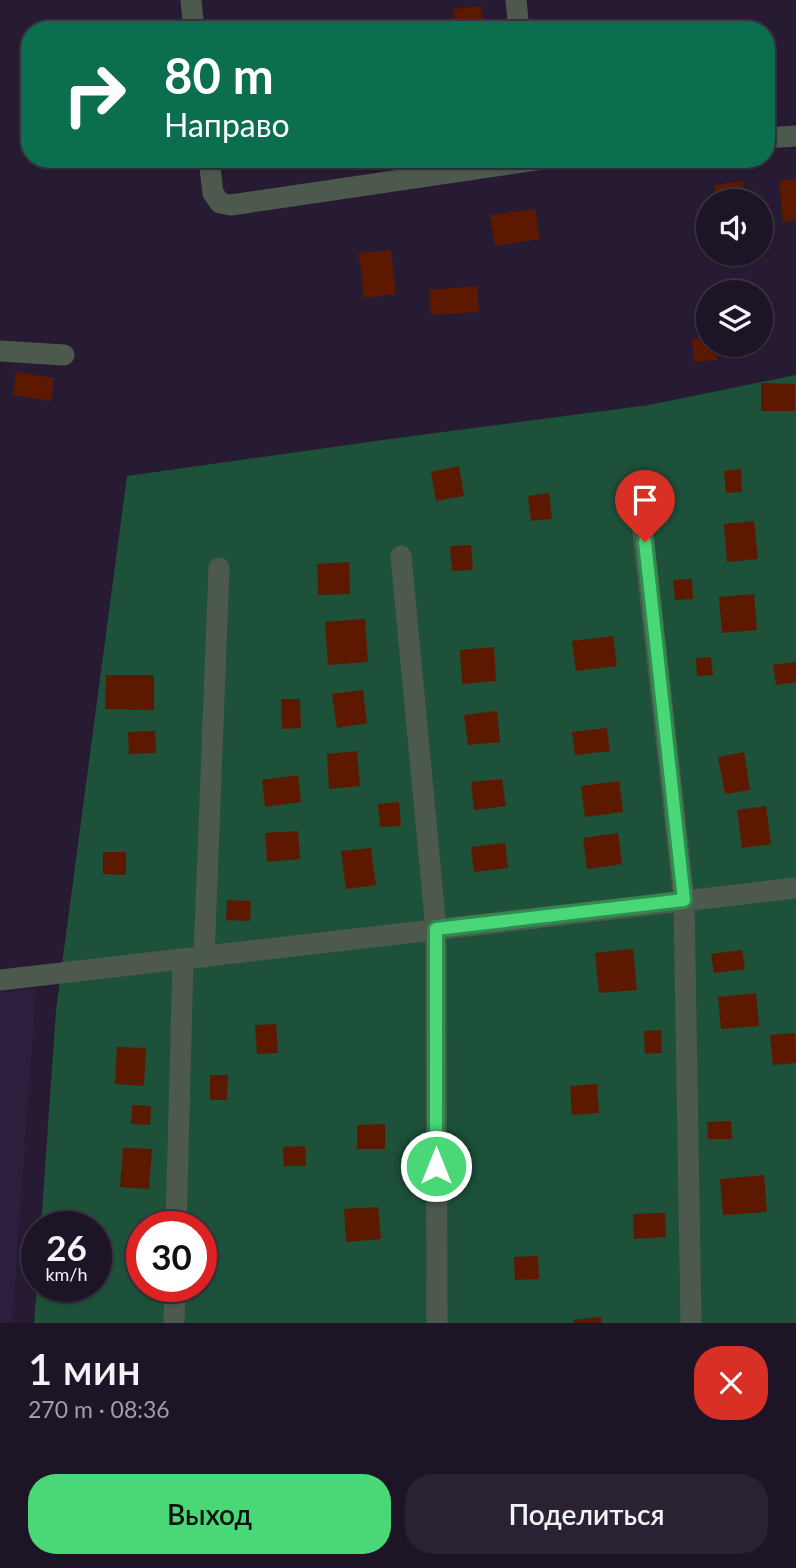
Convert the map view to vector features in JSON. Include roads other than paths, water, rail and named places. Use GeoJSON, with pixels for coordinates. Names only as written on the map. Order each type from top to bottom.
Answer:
{"type":"FeatureCollection","features":[{"type":"Feature","properties":{"kind":"street"},"geometry":{"type":"LineString","coordinates":[[191,0],[193,21]]}},
{"type":"Feature","properties":{"kind":"street"},"geometry":{"type":"LineString","coordinates":[[516,0],[518,21]]}},
{"type":"Feature","properties":{"kind":"street"},"geometry":{"type":"LineString","coordinates":[[775,137],[796,136]]}},
{"type":"Feature","properties":{"kind":"street"},"geometry":{"type":"LineString","coordinates":[[210,168],[213,193],[220,202],[231,205],[479,168]]}},
{"type":"Feature","properties":{"kind":"street"},"geometry":{"type":"LineString","coordinates":[[0,351],[65,355]]}},
{"type":"Feature","properties":{"kind":"street"},"geometry":{"type":"LineString","coordinates":[[641,514],[684,900],[691,1323]]}},
{"type":"Feature","properties":{"kind":"street"},"geometry":{"type":"LineString","coordinates":[[401,556],[436,929],[436,1323]]}},
{"type":"Feature","properties":{"kind":"street"},"geometry":{"type":"LineString","coordinates":[[204,957],[219,568]]}},
{"type":"Feature","properties":{"kind":"street"},"geometry":{"type":"LineString","coordinates":[[0,980],[796,888]]}},
{"type":"Feature","properties":{"kind":"street"},"geometry":{"type":"LineString","coordinates":[[176,1211],[183,960]]}},
{"type":"Feature","properties":{"kind":"street"},"geometry":{"type":"LineString","coordinates":[[174,1323],[175,1302]]}}]}
